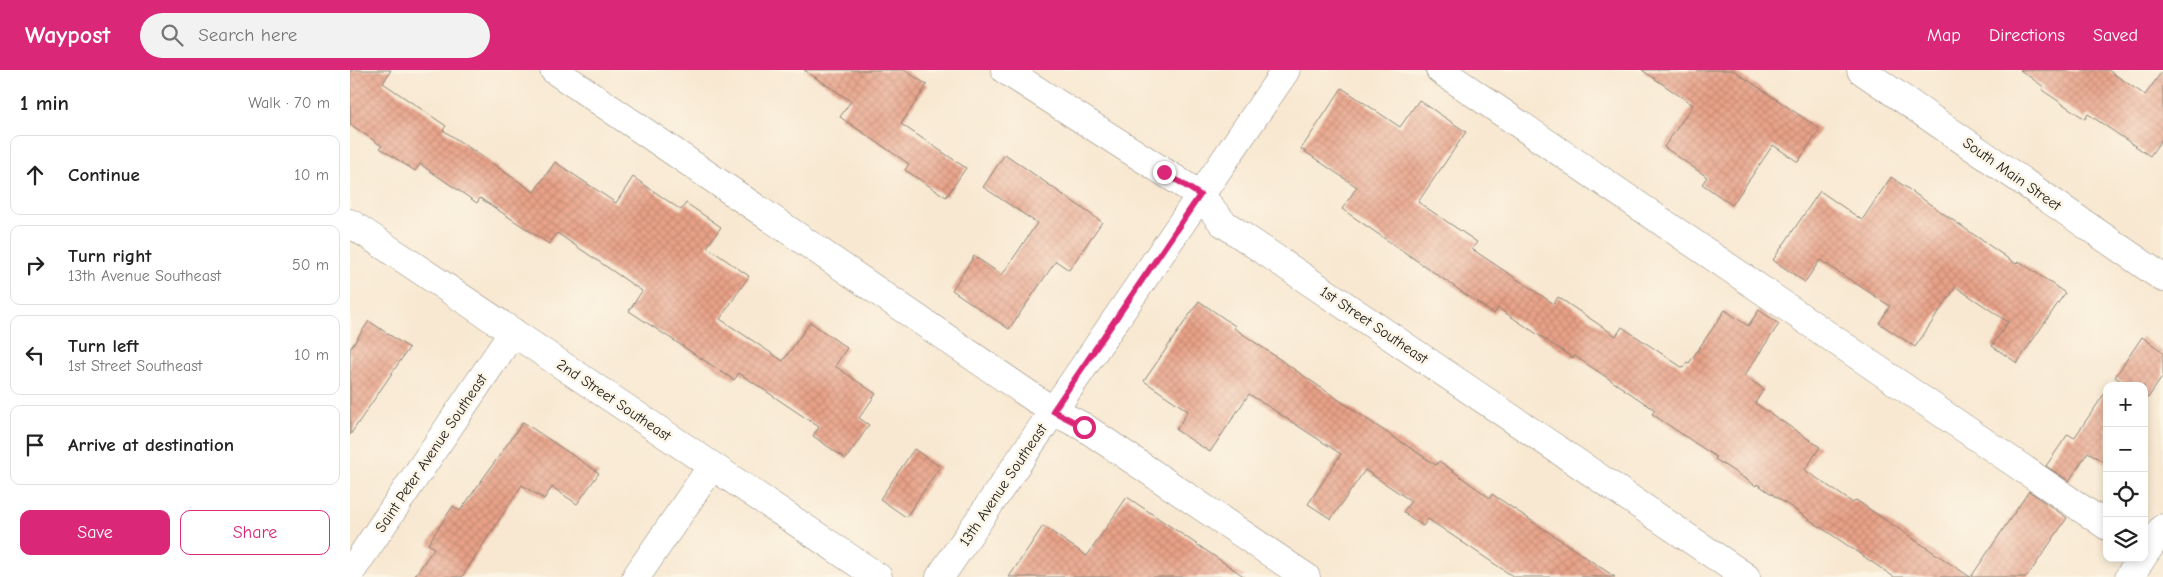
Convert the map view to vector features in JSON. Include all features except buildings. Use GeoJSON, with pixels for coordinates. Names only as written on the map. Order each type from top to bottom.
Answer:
{"type":"FeatureCollection","features":[{"type":"Feature","properties":{"kind":"street"},"geometry":{"type":"LineString","coordinates":[[554,70],[1053,411],[1084,427],[1306,577]]}},
{"type":"Feature","properties":{"kind":"street","name":"1st Street Southeast"},"geometry":{"type":"LineString","coordinates":[[1005,70],[1200,195],[1223,223],[1746,577]]}},
{"type":"Feature","properties":{"kind":"street","name":"13th Avenue Southeast"},"geometry":{"type":"LineString","coordinates":[[940,577],[1286,70]]}},
{"type":"Feature","properties":{"kind":"street"},"geometry":{"type":"LineString","coordinates":[[1440,70],[2103,523]]}},
{"type":"Feature","properties":{"kind":"street","name":"South Main Street"},"geometry":{"type":"LineString","coordinates":[[1861,70],[2163,278]]}},
{"type":"Feature","properties":{"kind":"street","name":"2nd Street Southeast"},"geometry":{"type":"LineString","coordinates":[[350,223],[878,577]]}},
{"type":"Feature","properties":{"kind":"street","name":"Saint Peter Avenue Southeast"},"geometry":{"type":"LineString","coordinates":[[350,573],[513,332]]}},
{"type":"Feature","properties":{"kind":"street"},"geometry":{"type":"LineString","coordinates":[[636,577],[712,466]]}},
{"type":"Feature","properties":{"kind":"street"},"geometry":{"type":"LineString","coordinates":[[2148,549],[2163,528]]}},
{"type":"Feature","properties":{"kind":"street"},"geometry":{"type":"LineString","coordinates":[[2129,577],[2139,562]]}},
{"type":"Feature","properties":{"kind":"route"},"geometry":{"type":"LineString","coordinates":[[1084,427],[1053,411],[1200,195],[1164,172]]}}]}
